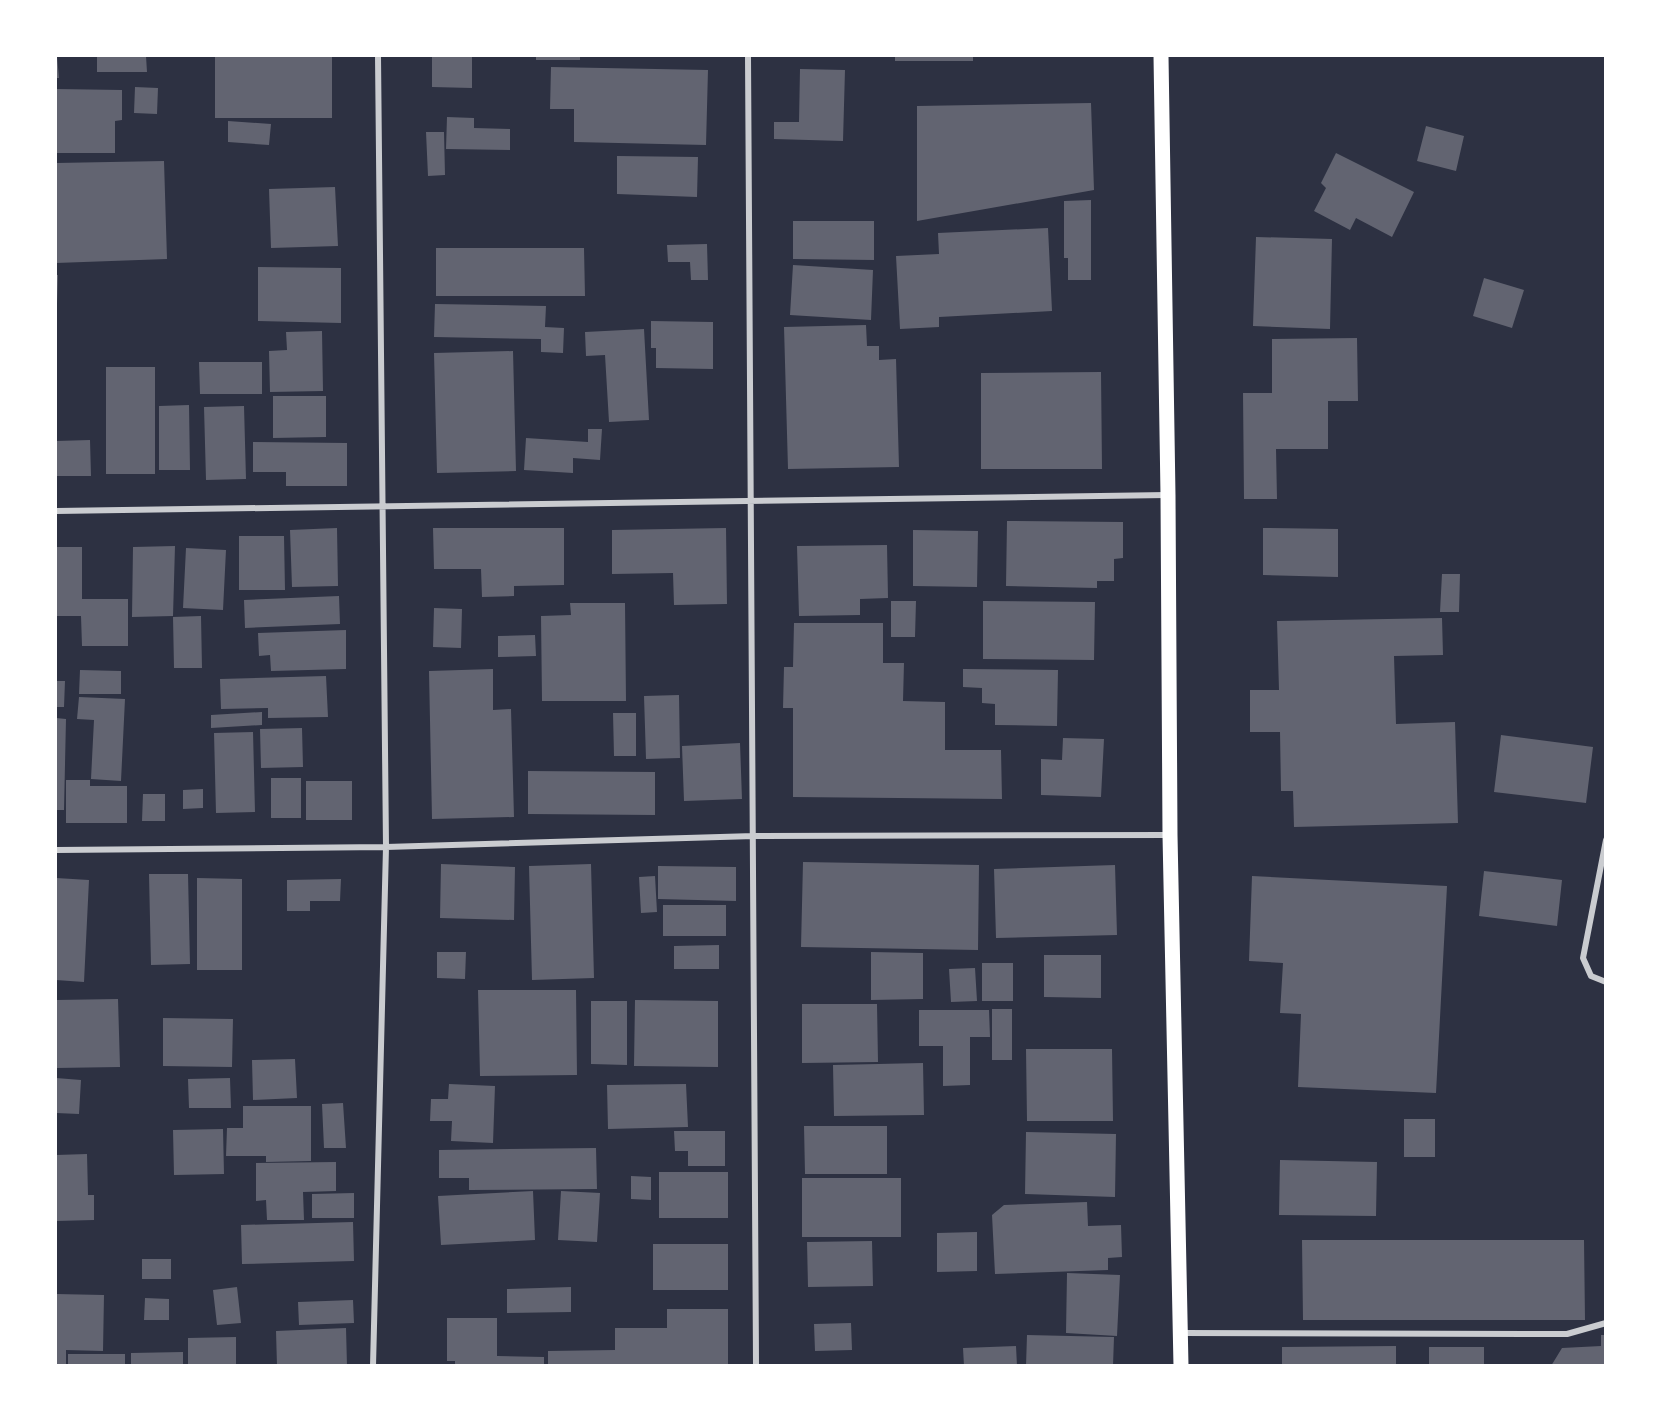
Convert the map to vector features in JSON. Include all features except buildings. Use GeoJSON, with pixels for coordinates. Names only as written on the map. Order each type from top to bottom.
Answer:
{"type":"FeatureCollection","features":[{"type":"Feature","properties":{"kind":"main road"},"geometry":{"type":"LineString","coordinates":[[1161,56],[1168,495],[1170,835],[1181,1365]]}},
{"type":"Feature","properties":{"kind":"street"},"geometry":{"type":"LineString","coordinates":[[374,1365],[386,847],[378,56]]}},
{"type":"Feature","properties":{"kind":"street"},"geometry":{"type":"LineString","coordinates":[[748,56],[748,499],[754,836],[756,1365]]}},
{"type":"Feature","properties":{"kind":"street"},"geometry":{"type":"LineString","coordinates":[[56,511],[748,499],[1168,495]]}},
{"type":"Feature","properties":{"kind":"street"},"geometry":{"type":"LineString","coordinates":[[56,849],[386,847],[754,836],[1170,835]]}},
{"type":"Feature","properties":{"kind":"street"},"geometry":{"type":"LineString","coordinates":[[1605,840],[1583,958],[1591,976],[1605,982]]}},
{"type":"Feature","properties":{"kind":"street"},"geometry":{"type":"LineString","coordinates":[[1180,1333],[1567,1334],[1605,1323]]}}]}
